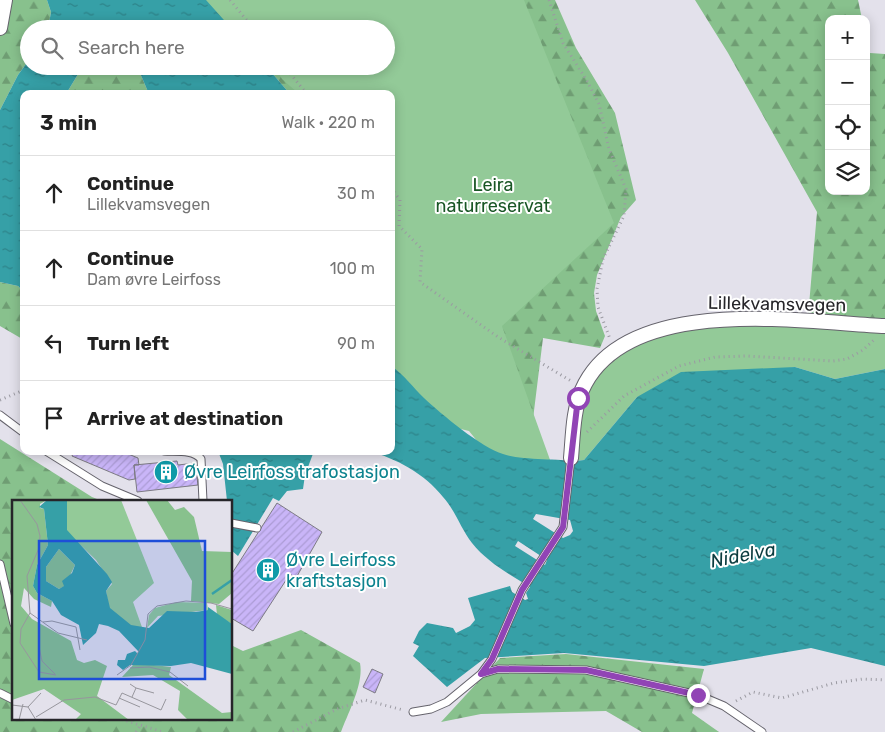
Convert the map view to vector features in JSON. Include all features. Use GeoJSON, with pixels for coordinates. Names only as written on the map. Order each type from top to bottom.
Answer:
{"type":"FeatureCollection","features":[{"type":"Feature","properties":{"kind":"street"},"geometry":{"type":"LineString","coordinates":[[0,28],[4,0]]}},
{"type":"Feature","properties":{"kind":"street","name":"Lillekvamsvegen"},"geometry":{"type":"LineString","coordinates":[[571,452],[578,398],[582,388],[604,360],[617,350],[655,331],[694,322],[726,319],[783,319],[882,326]]}},
{"type":"Feature","properties":{"kind":"lane"},"geometry":{"type":"LineString","coordinates":[[0,415],[20,429]]}},
{"type":"Feature","properties":{"kind":"lane"},"geometry":{"type":"LineString","coordinates":[[413,712],[430,709],[447,702],[481,674],[492,659],[522,590],[563,527],[571,452]]}},
{"type":"Feature","properties":{"kind":"lane"},"geometry":{"type":"LineString","coordinates":[[52,455],[102,486],[136,500]]}},
{"type":"Feature","properties":{"kind":"lane"},"geometry":{"type":"LineString","coordinates":[[197,455],[200,459],[203,500]]}},
{"type":"Feature","properties":{"kind":"lane"},"geometry":{"type":"LineString","coordinates":[[232,523],[256,528]]}},
{"type":"Feature","properties":{"kind":"lane"},"geometry":{"type":"LineString","coordinates":[[0,564],[12,615]]}},
{"type":"Feature","properties":{"kind":"lane"},"geometry":{"type":"LineString","coordinates":[[481,674],[498,669],[586,670],[698,695],[724,706],[762,732]]}},
{"type":"Feature","properties":{"kind":"lane"},"geometry":{"type":"LineString","coordinates":[[0,693],[12,699]]}},
{"type":"Feature","properties":{"kind":"path"},"geometry":{"type":"LineString","coordinates":[[230,0],[247,20]]}},
{"type":"Feature","properties":{"kind":"path"},"geometry":{"type":"LineString","coordinates":[[549,0],[563,44],[587,81],[599,104],[609,149],[626,189],[624,216],[617,234],[602,259],[597,289],[598,307],[604,326],[617,350]]}},
{"type":"Feature","properties":{"kind":"path"},"geometry":{"type":"LineString","coordinates":[[291,75],[304,90]]}},
{"type":"Feature","properties":{"kind":"path"},"geometry":{"type":"LineString","coordinates":[[395,193],[400,200],[399,226],[422,249],[420,282],[498,337],[582,388]]}},
{"type":"Feature","properties":{"kind":"path"},"geometry":{"type":"LineString","coordinates":[[571,452],[624,396],[679,366],[715,357],[747,356],[833,361],[848,359],[863,350],[875,339],[882,326]]}},
{"type":"Feature","properties":{"kind":"path"},"geometry":{"type":"LineString","coordinates":[[0,400],[20,392]]}},
{"type":"Feature","properties":{"kind":"path"},"geometry":{"type":"LineString","coordinates":[[724,706],[753,692],[782,698],[834,682],[863,679],[885,680]]}},
{"type":"Feature","properties":{"kind":"path"},"geometry":{"type":"LineString","coordinates":[[292,732],[337,709],[365,700],[413,712]]}},
{"type":"Feature","properties":{"kind":"path"},"geometry":{"type":"LineString","coordinates":[[123,720],[163,732]]}},
{"type":"Feature","properties":{"kind":"path"},"geometry":{"type":"LineString","coordinates":[[136,732],[140,726]]}},
{"type":"Feature","properties":{"kind":"green space"},"geometry":{"type":"Polygon","coordinates":[[[0,0],[47,0],[51,12],[50,20],[20,20],[20,72],[0,110],[0,0]]]}},
{"type":"Feature","properties":{"kind":"green space","name":"Leira naturreservat"},"geometry":{"type":"Polygon","coordinates":[[[202,0],[524,0],[614,223],[502,326],[554,471],[486,452],[469,431],[440,424],[395,379],[395,90],[294,90],[280,75],[395,75],[395,20],[219,20],[202,0]]]}},
{"type":"Feature","properties":{"kind":"green space","name":"Leira naturreservat"},"geometry":{"type":"Polygon","coordinates":[[[206,0],[555,0],[576,48],[615,113],[636,200],[621,217],[597,275],[594,293],[596,311],[605,336],[600,348],[543,338],[532,427],[395,216],[395,90],[287,90],[274,75],[395,75],[395,20],[330,20],[206,0]]]}},
{"type":"Feature","properties":{"kind":"green space"},"geometry":{"type":"Polygon","coordinates":[[[695,0],[858,0],[861,15],[825,15],[825,195],[870,195],[870,53],[885,54],[885,321],[808,317],[817,212],[728,53],[695,0]]]}},
{"type":"Feature","properties":{"kind":"green space"},"geometry":{"type":"Polygon","coordinates":[[[78,75],[141,75],[147,90],[68,90],[78,75]]]}},
{"type":"Feature","properties":{"kind":"green space"},"geometry":{"type":"Polygon","coordinates":[[[0,282],[20,288],[20,338],[0,326],[0,282]]]}},
{"type":"Feature","properties":{"kind":"green space"},"geometry":{"type":"Polygon","coordinates":[[[735,324],[885,330],[885,369],[835,379],[795,367],[637,397],[584,460],[576,461],[583,401],[597,374],[613,359],[630,347],[650,339],[693,329],[735,324]]]}},
{"type":"Feature","properties":{"kind":"green space"},"geometry":{"type":"Polygon","coordinates":[[[0,439],[20,452],[20,455],[25,455],[100,500],[12,500],[12,720],[232,720],[232,646],[243,651],[301,630],[360,663],[361,671],[358,689],[341,732],[0,732],[0,439]]]}},
{"type":"Feature","properties":{"kind":"green space"},"geometry":{"type":"Polygon","coordinates":[[[566,654],[704,669],[692,713],[719,732],[642,732],[606,711],[481,714],[441,722],[500,658],[566,654]]]}},
{"type":"Feature","properties":{"kind":"water"},"geometry":{"type":"Polygon","coordinates":[[[47,0],[206,0],[224,20],[50,20],[51,12],[47,0]]]}},
{"type":"Feature","properties":{"kind":"water"},"geometry":{"type":"Polygon","coordinates":[[[20,72],[20,75],[78,75],[68,90],[20,90],[20,288],[0,282],[0,110],[20,72]]]}},
{"type":"Feature","properties":{"kind":"water"},"geometry":{"type":"Polygon","coordinates":[[[141,75],[274,75],[287,90],[147,90],[141,75]]]}},
{"type":"Feature","properties":{"kind":"water","name":"Nidelva"},"geometry":{"type":"Polygon","coordinates":[[[795,367],[835,379],[885,369],[885,666],[811,648],[704,666],[564,653],[485,658],[447,687],[413,656],[419,646],[413,643],[419,631],[427,623],[453,628],[456,633],[470,626],[475,620],[468,598],[510,586],[512,592],[525,600],[528,599],[526,593],[530,587],[499,567],[478,550],[468,538],[447,502],[428,481],[409,468],[382,455],[395,455],[395,369],[424,398],[451,421],[494,451],[510,456],[576,461],[584,460],[637,397],[681,372],[795,367]],[[536,514],[533,519],[563,538],[570,535],[573,531],[570,520],[536,514]],[[518,541],[515,546],[545,565],[547,560],[518,541]]]}},
{"type":"Feature","properties":{"kind":"water"},"geometry":{"type":"Polygon","coordinates":[[[220,455],[312,455],[305,475],[303,489],[287,491],[279,501],[273,498],[238,556],[232,551],[232,500],[227,500],[223,464],[220,455]]]}},
{"type":"Feature","properties":{"kind":"building"},"geometry":{"type":"Polygon","coordinates":[[[131,455],[138,458],[139,465],[134,465],[135,479],[129,480],[72,456],[131,455]]]}},
{"type":"Feature","properties":{"kind":"building","name":"Øvre Leirfoss trafostasjon"},"geometry":{"type":"Polygon","coordinates":[[[177,461],[178,465],[195,463],[198,485],[137,492],[134,465],[177,461]]]}},
{"type":"Feature","properties":{"kind":"building","name":"Øvre Leirfoss kraftstasjon"},"geometry":{"type":"Polygon","coordinates":[[[277,503],[322,532],[296,578],[290,574],[253,631],[232,619],[232,573],[277,503]]]}},
{"type":"Feature","properties":{"kind":"building"},"geometry":{"type":"Polygon","coordinates":[[[372,669],[383,674],[375,693],[363,687],[372,669]]]}},
{"type":"Feature","properties":{"kind":"place","name":"Øvre Leirfoss trafostasjon"},"geometry":{"type":"Point","coordinates":[166,472]}},
{"type":"Feature","properties":{"kind":"place","name":"Øvre Leirfoss kraftstasjon"},"geometry":{"type":"Point","coordinates":[268,570]}},
{"type":"Feature","properties":{"kind":"route"},"geometry":{"type":"LineString","coordinates":[[578,398],[563,527],[522,590],[492,659],[481,674],[498,669],[586,670],[698,695]]}}]}
